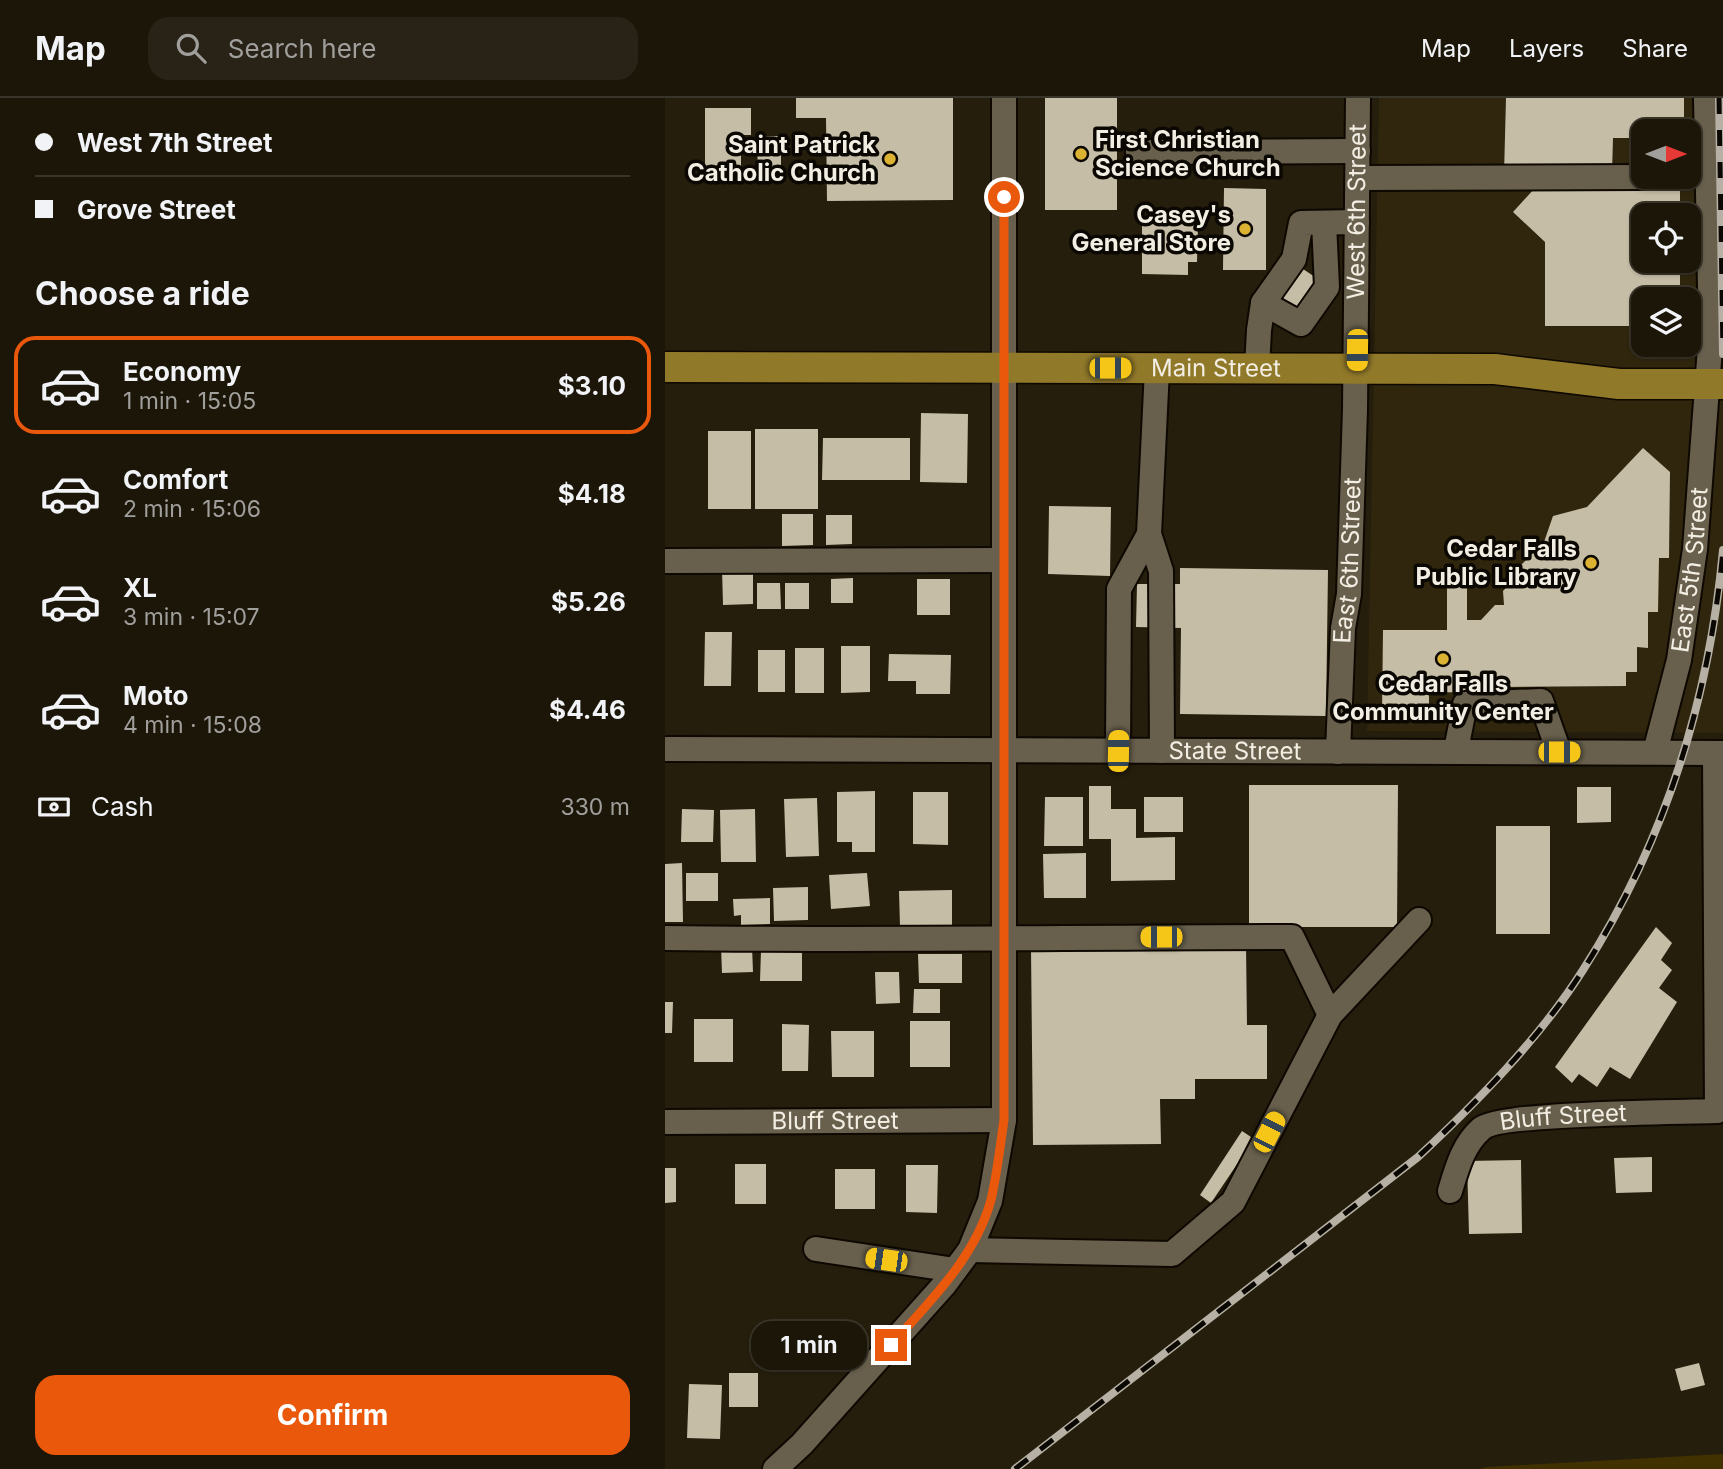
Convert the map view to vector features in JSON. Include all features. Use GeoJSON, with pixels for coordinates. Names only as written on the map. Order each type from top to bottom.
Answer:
{"type":"FeatureCollection","features":[{"type":"Feature","properties":{"kind":"main road","name":"Main Street"},"geometry":{"type":"LineString","coordinates":[[665,367],[1495,369],[1619,384],[1715,384]]}},
{"type":"Feature","properties":{"kind":"street"},"geometry":{"type":"LineString","coordinates":[[775,1469],[802,1444],[935,1295],[970,1250],[991,1201],[1004,1120],[1004,98]]}},
{"type":"Feature","properties":{"kind":"street","name":"West 6th Street"},"geometry":{"type":"LineString","coordinates":[[1356,369],[1358,98]]}},
{"type":"Feature","properties":{"kind":"street","name":"East 5th Street"},"geometry":{"type":"LineString","coordinates":[[1655,752],[1679,660],[1688,610],[1715,384],[1710,334],[1706,98]]}},
{"type":"Feature","properties":{"kind":"street"},"geometry":{"type":"LineString","coordinates":[[1138,152],[1358,151]]}},
{"type":"Feature","properties":{"kind":"street"},"geometry":{"type":"LineString","coordinates":[[1358,178],[1631,177]]}},
{"type":"Feature","properties":{"kind":"street"},"geometry":{"type":"LineString","coordinates":[[1257,368],[1263,303],[1294,259],[1301,223],[1357,222]]}},
{"type":"Feature","properties":{"kind":"street"},"geometry":{"type":"LineString","coordinates":[[1263,303],[1301,324],[1327,287],[1324,223]]}},
{"type":"Feature","properties":{"kind":"street"},"geometry":{"type":"LineString","coordinates":[[1157,369],[1149,534],[1161,571],[1162,751]]}},
{"type":"Feature","properties":{"kind":"street","name":"East 6th Street"},"geometry":{"type":"LineString","coordinates":[[1338,751],[1343,628],[1349,594],[1356,369]]}},
{"type":"Feature","properties":{"kind":"street"},"geometry":{"type":"LineString","coordinates":[[1118,751],[1119,589],[1149,534]]}},
{"type":"Feature","properties":{"kind":"street"},"geometry":{"type":"LineString","coordinates":[[665,561],[1003,560]]}},
{"type":"Feature","properties":{"kind":"street"},"geometry":{"type":"LineString","coordinates":[[1456,750],[1465,704],[1541,701],[1559,752]]}},
{"type":"Feature","properties":{"kind":"street","name":"State Street"},"geometry":{"type":"LineString","coordinates":[[665,749],[1719,753]]}},
{"type":"Feature","properties":{"kind":"street","name":"Bluff Street"},"geometry":{"type":"LineString","coordinates":[[1450,1191],[1461,1154],[1482,1126],[1520,1118],[1717,1111],[1719,753]]}},
{"type":"Feature","properties":{"kind":"street"},"geometry":{"type":"LineString","coordinates":[[970,1250],[1172,1254],[1233,1202],[1331,1015],[1419,920]]}},
{"type":"Feature","properties":{"kind":"street"},"geometry":{"type":"LineString","coordinates":[[665,938],[792,940],[1292,937],[1331,1015]]}},
{"type":"Feature","properties":{"kind":"street","name":"Bluff Street"},"geometry":{"type":"LineString","coordinates":[[665,1122],[1004,1120]]}},
{"type":"Feature","properties":{"kind":"street"},"geometry":{"type":"LineString","coordinates":[[816,1250],[955,1270]]}},
{"type":"Feature","properties":{"kind":"shaded area"},"geometry":{"type":"Polygon","coordinates":[[[1379,98],[1723,98],[1723,733],[1367,731],[1379,98]]]}},
{"type":"Feature","properties":{"kind":"shaded area"},"geometry":{"type":"Polygon","coordinates":[[[1723,1454],[1723,1469],[1480,1469],[1487,1467],[1723,1454]]]}},
{"type":"Feature","properties":{"kind":"building","name":"Saint Patrick Catholic Church"},"geometry":{"type":"Polygon","coordinates":[[[796,98],[953,98],[953,200],[827,201],[826,118],[796,118],[796,98]]]}},
{"type":"Feature","properties":{"kind":"building","name":"First Christian Science Church"},"geometry":{"type":"Polygon","coordinates":[[[1045,98],[1117,98],[1117,210],[1045,210],[1045,98]]]}},
{"type":"Feature","properties":{"kind":"building"},"geometry":{"type":"Polygon","coordinates":[[[1506,98],[1684,98],[1684,119],[1631,119],[1631,138],[1613,138],[1612,173],[1504,174],[1506,98]]]}},
{"type":"Feature","properties":{"kind":"building"},"geometry":{"type":"Polygon","coordinates":[[[705,108],[751,108],[751,135],[741,135],[741,173],[705,173],[705,108]]]}},
{"type":"Feature","properties":{"kind":"building"},"geometry":{"type":"Polygon","coordinates":[[[781,136],[781,174],[758,174],[757,137],[781,136]]]}},
{"type":"Feature","properties":{"kind":"building","name":"Casey's General Store"},"geometry":{"type":"Polygon","coordinates":[[[1224,188],[1266,189],[1266,270],[1223,270],[1224,188]]]}},
{"type":"Feature","properties":{"kind":"building"},"geometry":{"type":"Polygon","coordinates":[[[1534,189],[1680,189],[1680,203],[1631,203],[1631,273],[1680,273],[1680,287],[1631,287],[1631,326],[1545,326],[1545,242],[1513,212],[1534,189]]]}},
{"type":"Feature","properties":{"kind":"building"},"geometry":{"type":"Polygon","coordinates":[[[1142,223],[1198,224],[1197,262],[1188,262],[1188,275],[1142,274],[1142,223]]]}},
{"type":"Feature","properties":{"kind":"building","name":"Casey's General Store"},"geometry":{"type":"Polygon","coordinates":[[[1300,267],[1321,281],[1299,314],[1278,300],[1300,267]]]}},
{"type":"Feature","properties":{"kind":"building"},"geometry":{"type":"Polygon","coordinates":[[[921,413],[968,414],[967,483],[920,482],[921,413]]]}},
{"type":"Feature","properties":{"kind":"building"},"geometry":{"type":"Polygon","coordinates":[[[755,429],[818,429],[818,509],[755,509],[755,429]]]}},
{"type":"Feature","properties":{"kind":"building"},"geometry":{"type":"Polygon","coordinates":[[[708,431],[751,431],[751,509],[708,509],[708,431]]]}},
{"type":"Feature","properties":{"kind":"building"},"geometry":{"type":"Polygon","coordinates":[[[823,438],[910,438],[910,480],[822,480],[823,438]]]}},
{"type":"Feature","properties":{"kind":"building","name":"Cedar Falls Public Library"},"geometry":{"type":"Polygon","coordinates":[[[1643,448],[1670,472],[1669,558],[1659,558],[1658,612],[1648,612],[1648,648],[1637,647],[1637,672],[1626,672],[1626,686],[1504,687],[1504,693],[1429,692],[1429,715],[1382,715],[1383,630],[1447,630],[1447,580],[1467,580],[1467,620],[1481,620],[1495,605],[1504,605],[1503,591],[1519,574],[1517,569],[1544,542],[1553,516],[1587,507],[1643,448]]]}},
{"type":"Feature","properties":{"kind":"building"},"geometry":{"type":"Polygon","coordinates":[[[1049,506],[1111,507],[1110,576],[1048,574],[1049,506]]]}},
{"type":"Feature","properties":{"kind":"building"},"geometry":{"type":"Polygon","coordinates":[[[782,514],[813,514],[813,545],[782,546],[782,514]]]}},
{"type":"Feature","properties":{"kind":"building"},"geometry":{"type":"Polygon","coordinates":[[[826,515],[852,515],[852,544],[826,545],[826,515]]]}},
{"type":"Feature","properties":{"kind":"building"},"geometry":{"type":"Polygon","coordinates":[[[1180,568],[1328,570],[1326,716],[1180,714],[1181,628],[1136,627],[1137,584],[1180,584],[1180,568]]]}},
{"type":"Feature","properties":{"kind":"building"},"geometry":{"type":"Polygon","coordinates":[[[722,569],[753,569],[753,604],[723,605],[722,569]]]}},
{"type":"Feature","properties":{"kind":"building"},"geometry":{"type":"Polygon","coordinates":[[[853,578],[853,603],[831,603],[831,579],[853,578]]]}},
{"type":"Feature","properties":{"kind":"building"},"geometry":{"type":"Polygon","coordinates":[[[917,579],[950,579],[950,615],[917,615],[917,579]]]}},
{"type":"Feature","properties":{"kind":"building"},"geometry":{"type":"Polygon","coordinates":[[[757,583],[780,583],[781,609],[757,609],[757,583]]]}},
{"type":"Feature","properties":{"kind":"building"},"geometry":{"type":"Polygon","coordinates":[[[785,583],[809,583],[809,609],[785,609],[785,583]]]}},
{"type":"Feature","properties":{"kind":"building"},"geometry":{"type":"Polygon","coordinates":[[[705,632],[732,632],[731,686],[704,686],[705,632]]]}},
{"type":"Feature","properties":{"kind":"building"},"geometry":{"type":"Polygon","coordinates":[[[841,646],[870,646],[870,692],[841,693],[841,646]]]}},
{"type":"Feature","properties":{"kind":"building"},"geometry":{"type":"Polygon","coordinates":[[[795,648],[824,648],[824,693],[795,693],[795,648]]]}},
{"type":"Feature","properties":{"kind":"building"},"geometry":{"type":"Polygon","coordinates":[[[758,650],[785,650],[785,692],[758,692],[758,650]]]}},
{"type":"Feature","properties":{"kind":"building"},"geometry":{"type":"Polygon","coordinates":[[[889,654],[951,655],[950,694],[916,694],[916,681],[888,681],[889,654]]]}},
{"type":"Feature","properties":{"kind":"building"},"geometry":{"type":"Polygon","coordinates":[[[1249,785],[1398,785],[1397,927],[1249,927],[1249,785]]]}},
{"type":"Feature","properties":{"kind":"building"},"geometry":{"type":"Polygon","coordinates":[[[1089,786],[1111,786],[1111,809],[1136,809],[1136,838],[1175,837],[1175,880],[1111,881],[1111,839],[1089,839],[1089,786]]]}},
{"type":"Feature","properties":{"kind":"building"},"geometry":{"type":"Polygon","coordinates":[[[1577,787],[1611,787],[1611,822],[1577,823],[1577,787]]]}},
{"type":"Feature","properties":{"kind":"building"},"geometry":{"type":"Polygon","coordinates":[[[875,791],[875,852],[852,852],[852,842],[837,842],[837,792],[875,791]]]}},
{"type":"Feature","properties":{"kind":"building"},"geometry":{"type":"Polygon","coordinates":[[[913,792],[948,792],[948,845],[913,844],[913,792]]]}},
{"type":"Feature","properties":{"kind":"building"},"geometry":{"type":"Polygon","coordinates":[[[1045,797],[1083,797],[1083,846],[1044,846],[1045,797]]]}},
{"type":"Feature","properties":{"kind":"building"},"geometry":{"type":"Polygon","coordinates":[[[1144,797],[1183,797],[1183,832],[1144,832],[1144,797]]]}},
{"type":"Feature","properties":{"kind":"building"},"geometry":{"type":"Polygon","coordinates":[[[817,798],[819,856],[786,857],[784,799],[817,798]]]}},
{"type":"Feature","properties":{"kind":"building"},"geometry":{"type":"Polygon","coordinates":[[[682,809],[714,810],[713,842],[681,842],[682,809]]]}},
{"type":"Feature","properties":{"kind":"building"},"geometry":{"type":"Polygon","coordinates":[[[755,809],[756,862],[721,862],[720,810],[755,809]]]}},
{"type":"Feature","properties":{"kind":"building"},"geometry":{"type":"Polygon","coordinates":[[[1496,826],[1550,826],[1550,934],[1496,934],[1496,826]]]}},
{"type":"Feature","properties":{"kind":"building"},"geometry":{"type":"Polygon","coordinates":[[[1086,853],[1086,898],[1044,898],[1043,854],[1086,853]]]}},
{"type":"Feature","properties":{"kind":"building"},"geometry":{"type":"Polygon","coordinates":[[[682,863],[683,922],[665,922],[665,864],[682,863]]]}},
{"type":"Feature","properties":{"kind":"building"},"geometry":{"type":"Polygon","coordinates":[[[686,873],[718,873],[718,901],[686,901],[686,873]]]}},
{"type":"Feature","properties":{"kind":"building"},"geometry":{"type":"Polygon","coordinates":[[[867,873],[870,906],[831,909],[829,875],[867,873]]]}},
{"type":"Feature","properties":{"kind":"building"},"geometry":{"type":"Polygon","coordinates":[[[808,887],[808,920],[774,921],[773,888],[808,887]]]}},
{"type":"Feature","properties":{"kind":"building"},"geometry":{"type":"Polygon","coordinates":[[[952,890],[952,925],[900,926],[899,891],[952,890]]]}},
{"type":"Feature","properties":{"kind":"building"},"geometry":{"type":"Polygon","coordinates":[[[770,898],[770,924],[741,925],[741,915],[734,916],[733,899],[770,898]]]}},
{"type":"Feature","properties":{"kind":"building"},"geometry":{"type":"Polygon","coordinates":[[[1656,927],[1672,943],[1661,960],[1672,970],[1659,988],[1677,1002],[1630,1079],[1610,1067],[1597,1087],[1579,1074],[1572,1083],[1555,1067],[1656,927]]]}},
{"type":"Feature","properties":{"kind":"building"},"geometry":{"type":"Polygon","coordinates":[[[721,946],[752,946],[753,972],[722,973],[721,946]]]}},
{"type":"Feature","properties":{"kind":"building"},"geometry":{"type":"Polygon","coordinates":[[[1246,946],[1247,1025],[1267,1025],[1267,1079],[1195,1079],[1195,1099],[1160,1099],[1161,1144],[1033,1145],[1031,948],[1246,946]]]}},
{"type":"Feature","properties":{"kind":"building"},"geometry":{"type":"Polygon","coordinates":[[[761,950],[802,950],[802,981],[760,981],[761,950]]]}},
{"type":"Feature","properties":{"kind":"building"},"geometry":{"type":"Polygon","coordinates":[[[918,954],[962,954],[962,983],[919,983],[918,954]]]}},
{"type":"Feature","properties":{"kind":"building"},"geometry":{"type":"Polygon","coordinates":[[[875,972],[899,972],[900,1003],[876,1004],[875,972]]]}},
{"type":"Feature","properties":{"kind":"building"},"geometry":{"type":"Polygon","coordinates":[[[914,989],[940,989],[940,1013],[913,1013],[914,989]]]}},
{"type":"Feature","properties":{"kind":"building"},"geometry":{"type":"Polygon","coordinates":[[[665,1002],[673,1002],[672,1033],[665,1033],[665,1002]]]}},
{"type":"Feature","properties":{"kind":"building"},"geometry":{"type":"Polygon","coordinates":[[[694,1019],[733,1019],[733,1062],[694,1062],[694,1019]]]}},
{"type":"Feature","properties":{"kind":"building"},"geometry":{"type":"Polygon","coordinates":[[[910,1021],[950,1021],[950,1067],[910,1067],[910,1021]]]}},
{"type":"Feature","properties":{"kind":"building"},"geometry":{"type":"Polygon","coordinates":[[[782,1024],[809,1025],[808,1071],[782,1071],[782,1024]]]}},
{"type":"Feature","properties":{"kind":"building"},"geometry":{"type":"Polygon","coordinates":[[[831,1031],[874,1031],[874,1077],[832,1077],[831,1031]]]}},
{"type":"Feature","properties":{"kind":"building"},"geometry":{"type":"Polygon","coordinates":[[[1242,1131],[1254,1139],[1211,1203],[1200,1195],[1242,1131]]]}},
{"type":"Feature","properties":{"kind":"building"},"geometry":{"type":"Polygon","coordinates":[[[1652,1157],[1652,1192],[1616,1193],[1614,1158],[1652,1157]]]}},
{"type":"Feature","properties":{"kind":"building"},"geometry":{"type":"Polygon","coordinates":[[[1521,1160],[1522,1233],[1469,1234],[1467,1161],[1521,1160]]]}},
{"type":"Feature","properties":{"kind":"building"},"geometry":{"type":"Polygon","coordinates":[[[735,1164],[766,1164],[766,1204],[735,1204],[735,1164]]]}},
{"type":"Feature","properties":{"kind":"building"},"geometry":{"type":"Polygon","coordinates":[[[906,1165],[938,1165],[937,1213],[906,1212],[906,1165]]]}},
{"type":"Feature","properties":{"kind":"building"},"geometry":{"type":"Polygon","coordinates":[[[665,1168],[676,1168],[676,1202],[665,1203],[665,1168]]]}},
{"type":"Feature","properties":{"kind":"building"},"geometry":{"type":"Polygon","coordinates":[[[835,1169],[875,1169],[875,1209],[835,1209],[835,1169]]]}},
{"type":"Feature","properties":{"kind":"building"},"geometry":{"type":"Polygon","coordinates":[[[1699,1363],[1705,1385],[1681,1391],[1675,1369],[1699,1363]]]}},
{"type":"Feature","properties":{"kind":"building"},"geometry":{"type":"Polygon","coordinates":[[[729,1373],[758,1373],[758,1407],[729,1407],[729,1373]]]}},
{"type":"Feature","properties":{"kind":"building"},"geometry":{"type":"Polygon","coordinates":[[[689,1384],[722,1385],[720,1439],[687,1438],[689,1384]]]}},
{"type":"Feature","properties":{"kind":"railway"},"geometry":{"type":"LineString","coordinates":[[1719,98],[1723,354]]}},
{"type":"Feature","properties":{"kind":"railway"},"geometry":{"type":"LineString","coordinates":[[1015,1469],[1418,1157],[1485,1092],[1547,1020],[1583,970],[1612,921],[1660,821],[1679,769],[1707,661],[1723,550]]}},
{"type":"Feature","properties":{"kind":"place","name":"First Christian Science Church"},"geometry":{"type":"Point","coordinates":[1081,154]}},
{"type":"Feature","properties":{"kind":"place","name":"Saint Patrick Catholic Church"},"geometry":{"type":"Point","coordinates":[890,159]}},
{"type":"Feature","properties":{"kind":"place","name":"Casey's General Store"},"geometry":{"type":"Point","coordinates":[1245,229]}},
{"type":"Feature","properties":{"kind":"place","name":"Cedar Falls Public Library"},"geometry":{"type":"Point","coordinates":[1591,563]}},
{"type":"Feature","properties":{"kind":"place","name":"Cedar Falls Community Center"},"geometry":{"type":"Point","coordinates":[1443,659]}},
{"type":"Feature","properties":{"kind":"route"},"geometry":{"type":"LineString","coordinates":[[891,1345],[944,1285],[970,1250],[991,1201],[1004,1120],[1004,197]]}}]}
